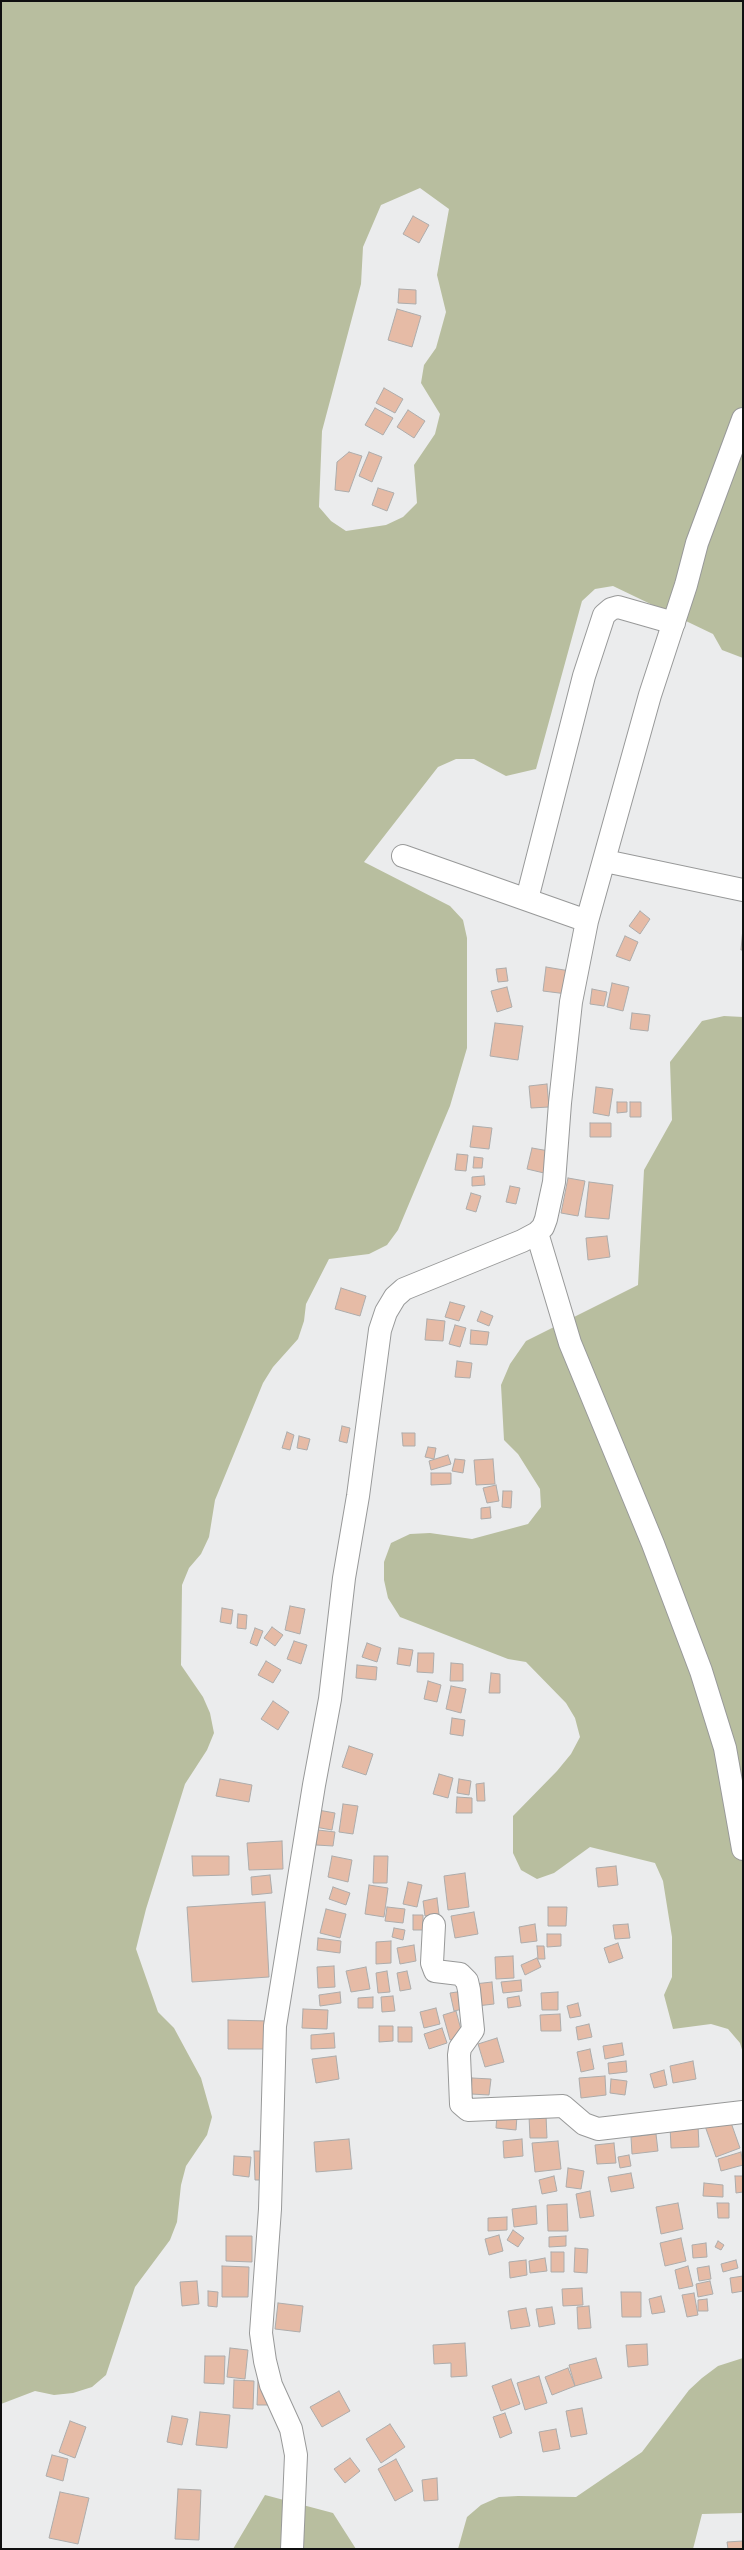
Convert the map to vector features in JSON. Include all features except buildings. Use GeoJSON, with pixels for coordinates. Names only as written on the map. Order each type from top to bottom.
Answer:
{"type":"FeatureCollection","features":[{"type":"Feature","properties":{"kind":"street"},"geometry":{"type":"LineString","coordinates":[[292,2549],[296,2455],[291,2429],[271,2386],[265,2361],[261,2333],[261,2310],[270,2209],[275,2026],[314,1785],[330,1699],[344,1578],[358,1496],[380,1330],[386,1312],[395,1297],[404,1289],[508,1248],[537,1233],[543,1227],[554,1182],[560,1103],[571,1002],[587,921],[605,861],[650,695],[674,623],[697,542],[743,419]]}},
{"type":"Feature","properties":{"kind":"street"},"geometry":{"type":"LineString","coordinates":[[527,900],[584,676],[604,615],[611,608],[618,607],[674,623]]}},
{"type":"Feature","properties":{"kind":"street"},"geometry":{"type":"LineString","coordinates":[[403,856],[587,921]]}},
{"type":"Feature","properties":{"kind":"street"},"geometry":{"type":"LineString","coordinates":[[605,861],[743,890]]}},
{"type":"Feature","properties":{"kind":"street"},"geometry":{"type":"LineString","coordinates":[[537,1233],[554,1295],[570,1343],[653,1544],[701,1671],[725,1748],[743,1849]]}},
{"type":"Feature","properties":{"kind":"street"},"geometry":{"type":"LineString","coordinates":[[434,1925],[432,1963],[436,1971],[460,1974],[467,1981],[470,1990],[473,2030],[460,2048],[459,2055],[461,2104],[468,2110],[563,2106],[584,2124],[598,2129],[743,2112]]}},
{"type":"Feature","properties":{"kind":"green space"},"geometry":{"type":"Polygon","coordinates":[[[1,1],[743,1],[743,658],[722,650],[713,634],[613,586],[595,589],[582,601],[536,769],[506,776],[474,759],[456,759],[438,767],[364,862],[450,906],[463,920],[467,938],[467,1048],[450,1106],[398,1230],[387,1245],[369,1254],[329,1259],[306,1304],[304,1321],[298,1339],[273,1367],[263,1383],[215,1500],[209,1537],[201,1554],[189,1568],[182,1585],[181,1665],[203,1697],[210,1713],[214,1733],[207,1750],[185,1784],[146,1909],[136,1949],[158,2012],[174,2028],[201,2078],[212,2117],[207,2135],[186,2166],[181,2185],[177,2222],[170,2240],[135,2287],[106,2375],[92,2387],[73,2393],[54,2395],[35,2391],[1,2404],[1,1]],[[420,188],[381,205],[363,247],[361,284],[322,431],[319,507],[331,521],[346,531],[386,525],[403,517],[417,503],[414,465],[435,434],[440,414],[421,383],[424,365],[436,348],[446,312],[437,275],[449,209],[420,188]]]}},
{"type":"Feature","properties":{"kind":"green space"},"geometry":{"type":"Polygon","coordinates":[[[724,1016],[743,1017],[743,2053],[740,2043],[728,2029],[711,2024],[673,2029],[664,1995],[672,1977],[672,1937],[663,1881],[655,1863],[590,1847],[554,1873],[537,1879],[521,1870],[513,1853],[513,1816],[557,1771],[571,1754],[580,1737],[575,1718],[566,1703],[526,1662],[508,1659],[400,1617],[388,1598],[384,1580],[384,1562],[391,1543],[410,1534],[430,1533],[472,1539],[528,1524],[541,1507],[540,1489],[518,1454],[504,1440],[501,1385],[510,1364],[526,1341],[638,1285],[644,1170],[672,1120],[670,1062],[702,1021],[724,1016]]]}},
{"type":"Feature","properties":{"kind":"green space"},"geometry":{"type":"Polygon","coordinates":[[[743,2358],[743,2513],[702,2514],[693,2549],[458,2549],[467,2517],[481,2505],[499,2497],[576,2497],[642,2452],[689,2390],[702,2378],[718,2366],[743,2358]]]}},
{"type":"Feature","properties":{"kind":"green space"},"geometry":{"type":"Polygon","coordinates":[[[265,2495],[333,2513],[356,2549],[233,2549],[265,2495]]]}}]}
